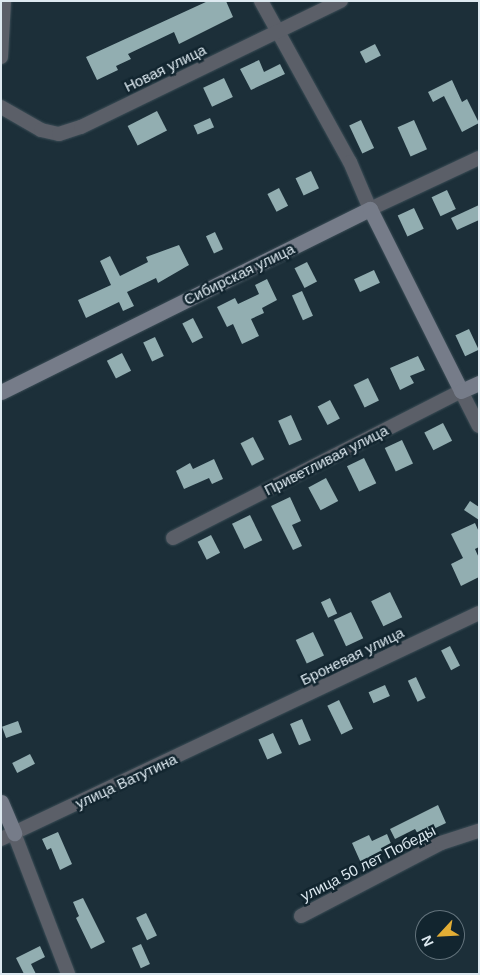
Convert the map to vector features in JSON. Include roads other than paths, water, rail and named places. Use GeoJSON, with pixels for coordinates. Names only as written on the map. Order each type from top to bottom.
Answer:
{"type":"FeatureCollection","features":[{"type":"Feature","properties":{"kind":"street"},"geometry":{"type":"LineString","coordinates":[[1,57],[4,1]]}},
{"type":"Feature","properties":{"kind":"street"},"geometry":{"type":"LineString","coordinates":[[260,1],[276,33],[350,162],[370,208],[479,426]]}},
{"type":"Feature","properties":{"kind":"street","name":"Новая улица"},"geometry":{"type":"LineString","coordinates":[[1,107],[41,130],[59,134],[66,132],[342,1]]}},
{"type":"Feature","properties":{"kind":"street","name":"Сибирская улица"},"geometry":{"type":"LineString","coordinates":[[1,392],[370,208],[479,158]]}},
{"type":"Feature","properties":{"kind":"street","name":"Приветливая улица"},"geometry":{"type":"LineString","coordinates":[[173,538],[479,383]]}},
{"type":"Feature","properties":{"kind":"street","name":"Броневая улица"},"geometry":{"type":"LineString","coordinates":[[238,728],[479,613]]}},
{"type":"Feature","properties":{"kind":"street","name":"улица Ватутина"},"geometry":{"type":"LineString","coordinates":[[8,836],[238,728]]}},
{"type":"Feature","properties":{"kind":"street"},"geometry":{"type":"LineString","coordinates":[[1,802],[8,836],[68,974]]}},
{"type":"Feature","properties":{"kind":"street","name":"улица 50 лет Победы"},"geometry":{"type":"LineString","coordinates":[[301,916],[441,842],[479,831]]}}]}
